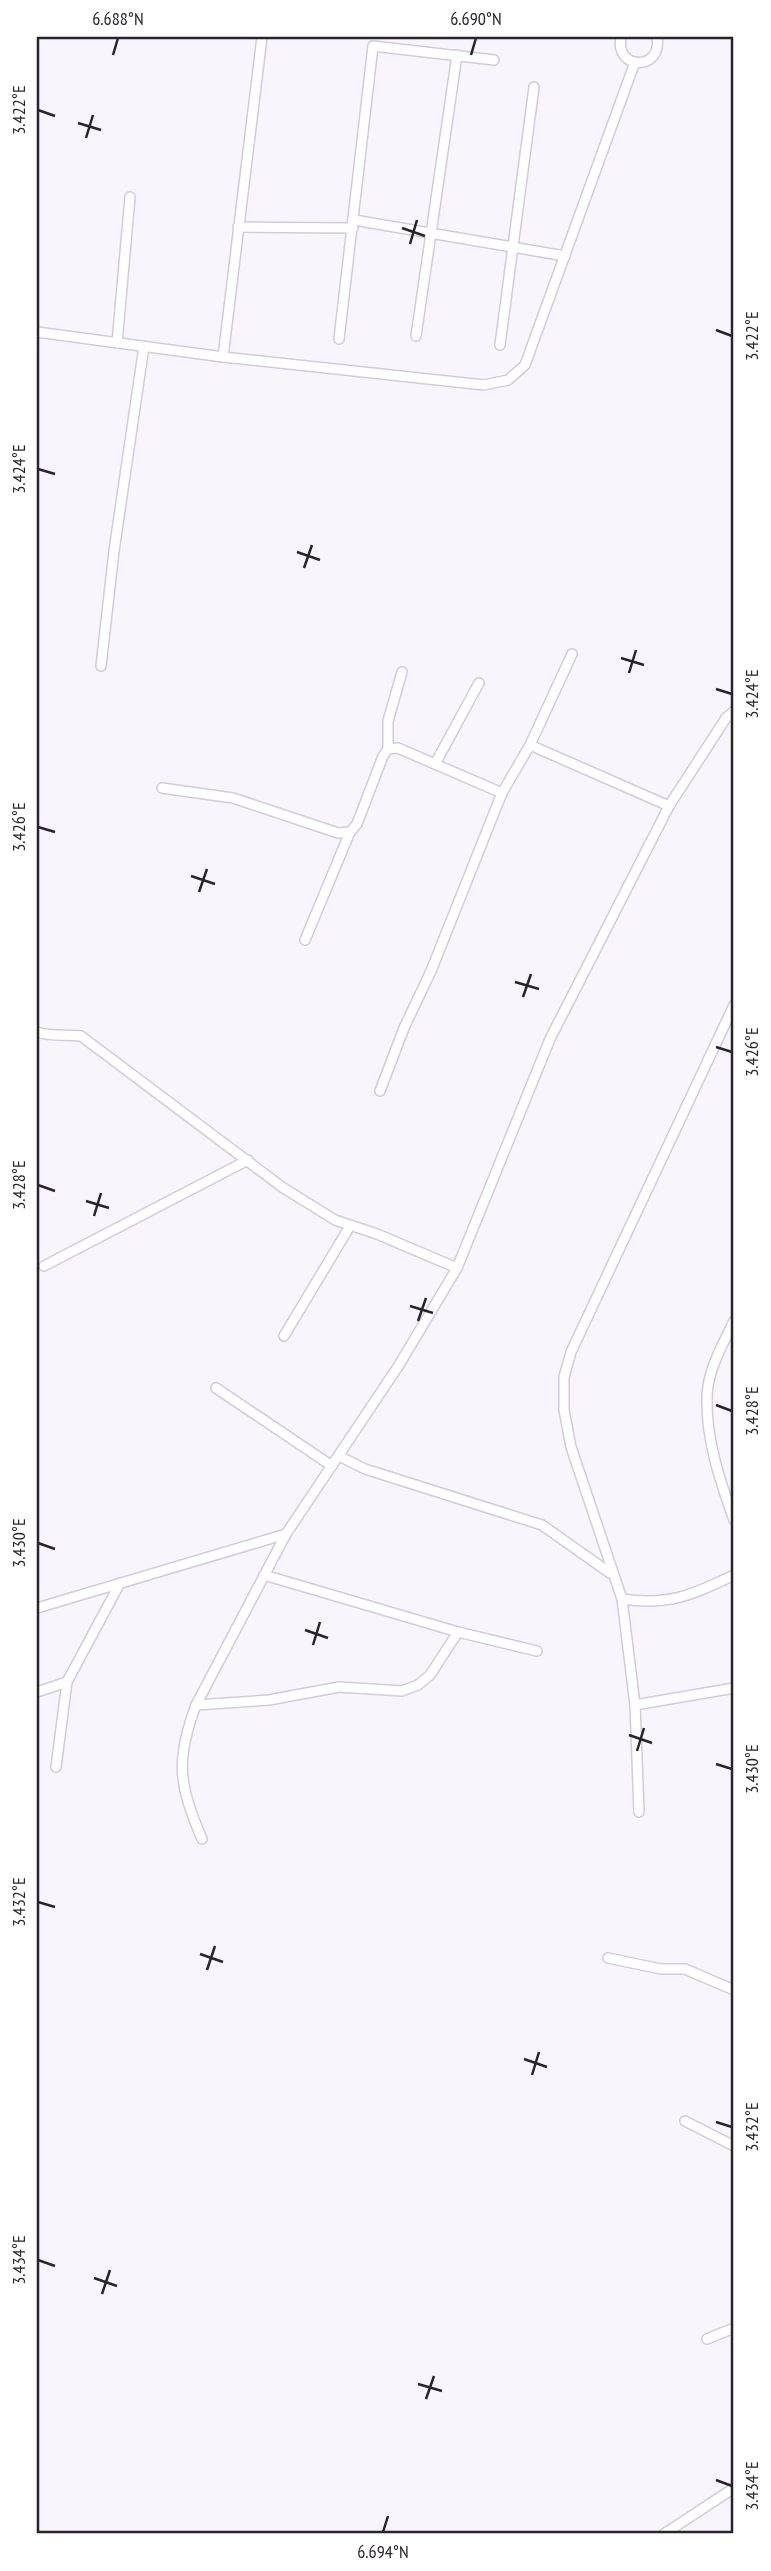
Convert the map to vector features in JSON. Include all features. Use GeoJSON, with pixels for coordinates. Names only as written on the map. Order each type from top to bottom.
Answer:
{"type":"FeatureCollection","features":[{"type":"Feature","properties":{"kind":"street"},"geometry":{"type":"LineString","coordinates":[[223,357],[262,37]]}},
{"type":"Feature","properties":{"kind":"street"},"geometry":{"type":"LineString","coordinates":[[620,38],[624,55],[635,62],[650,59],[656,53],[659,46],[657,37]]}},
{"type":"Feature","properties":{"kind":"street"},"geometry":{"type":"LineString","coordinates":[[339,340],[373,46],[494,60]]}},
{"type":"Feature","properties":{"kind":"street"},"geometry":{"type":"LineString","coordinates":[[416,335],[457,55]]}},
{"type":"Feature","properties":{"kind":"street"},"geometry":{"type":"LineString","coordinates":[[37,332],[223,357],[484,385],[508,380],[525,365],[635,62]]}},
{"type":"Feature","properties":{"kind":"street"},"geometry":{"type":"LineString","coordinates":[[500,345],[534,87]]}},
{"type":"Feature","properties":{"kind":"street"},"geometry":{"type":"LineString","coordinates":[[117,343],[130,197]]}},
{"type":"Feature","properties":{"kind":"street"},"geometry":{"type":"LineString","coordinates":[[238,228],[353,224],[432,232],[565,256]]}},
{"type":"Feature","properties":{"kind":"street"},"geometry":{"type":"LineString","coordinates":[[101,666],[114,551],[144,346]]}},
{"type":"Feature","properties":{"kind":"street"},"geometry":{"type":"LineString","coordinates":[[380,1091],[502,793],[530,745],[572,654]]}},
{"type":"Feature","properties":{"kind":"street"},"geometry":{"type":"LineString","coordinates":[[305,940],[388,749],[388,721],[402,672]]}},
{"type":"Feature","properties":{"kind":"street"},"geometry":{"type":"LineString","coordinates":[[435,764],[479,683]]}},
{"type":"Feature","properties":{"kind":"street"},"geometry":{"type":"LineString","coordinates":[[202,1839],[187,1804],[181,1771],[188,1726],[196,1705],[286,1534],[399,1365],[457,1268],[550,1040],[669,806],[726,718],[734,710]]}},
{"type":"Feature","properties":{"kind":"street"},"geometry":{"type":"LineString","coordinates":[[530,745],[669,806]]}},
{"type":"Feature","properties":{"kind":"street"},"geometry":{"type":"LineString","coordinates":[[388,749],[398,748],[502,793]]}},
{"type":"Feature","properties":{"kind":"street"},"geometry":{"type":"LineString","coordinates":[[162,789],[233,798],[338,833],[350,832]]}},
{"type":"Feature","properties":{"kind":"street"},"geometry":{"type":"LineString","coordinates":[[639,1812],[635,1705],[622,1599],[571,1447],[564,1410],[564,1377],[570,1352],[734,1005]]}},
{"type":"Feature","properties":{"kind":"street"},"geometry":{"type":"LineString","coordinates":[[37,1032],[47,1036],[57,1033],[81,1036],[282,1187],[335,1220],[377,1234],[457,1268]]}},
{"type":"Feature","properties":{"kind":"street"},"geometry":{"type":"LineString","coordinates":[[44,1266],[248,1160]]}},
{"type":"Feature","properties":{"kind":"street"},"geometry":{"type":"LineString","coordinates":[[284,1336],[350,1226]]}},
{"type":"Feature","properties":{"kind":"street"},"geometry":{"type":"LineString","coordinates":[[734,1321],[716,1360],[706,1396],[710,1435],[719,1477],[734,1520]]}},
{"type":"Feature","properties":{"kind":"street"},"geometry":{"type":"LineString","coordinates":[[216,1388],[332,1466]]}},
{"type":"Feature","properties":{"kind":"street"},"geometry":{"type":"LineString","coordinates":[[339,1456],[365,1469],[542,1525],[612,1574]]}},
{"type":"Feature","properties":{"kind":"street"},"geometry":{"type":"LineString","coordinates":[[37,1608],[286,1534]]}},
{"type":"Feature","properties":{"kind":"street"},"geometry":{"type":"LineString","coordinates":[[264,1575],[458,1632],[537,1651]]}},
{"type":"Feature","properties":{"kind":"street"},"geometry":{"type":"LineString","coordinates":[[622,1599],[666,1601],[696,1593],[734,1575]]}},
{"type":"Feature","properties":{"kind":"street"},"geometry":{"type":"LineString","coordinates":[[56,1767],[68,1682],[120,1583]]}},
{"type":"Feature","properties":{"kind":"street"},"geometry":{"type":"LineString","coordinates":[[196,1705],[269,1700],[339,1687],[402,1690],[418,1685],[430,1675],[458,1632]]}},
{"type":"Feature","properties":{"kind":"street"},"geometry":{"type":"LineString","coordinates":[[37,1692],[68,1682]]}},
{"type":"Feature","properties":{"kind":"street"},"geometry":{"type":"LineString","coordinates":[[635,1705],[734,1688]]}},
{"type":"Feature","properties":{"kind":"street"},"geometry":{"type":"LineString","coordinates":[[608,1958],[661,1969],[685,1969],[734,1990]]}},
{"type":"Feature","properties":{"kind":"street"},"geometry":{"type":"LineString","coordinates":[[685,2121],[734,2146]]}},
{"type":"Feature","properties":{"kind":"street"},"geometry":{"type":"LineString","coordinates":[[707,2339],[734,2329]]}},
{"type":"Feature","properties":{"kind":"street"},"geometry":{"type":"LineString","coordinates":[[664,2534],[734,2488]]}}]}
